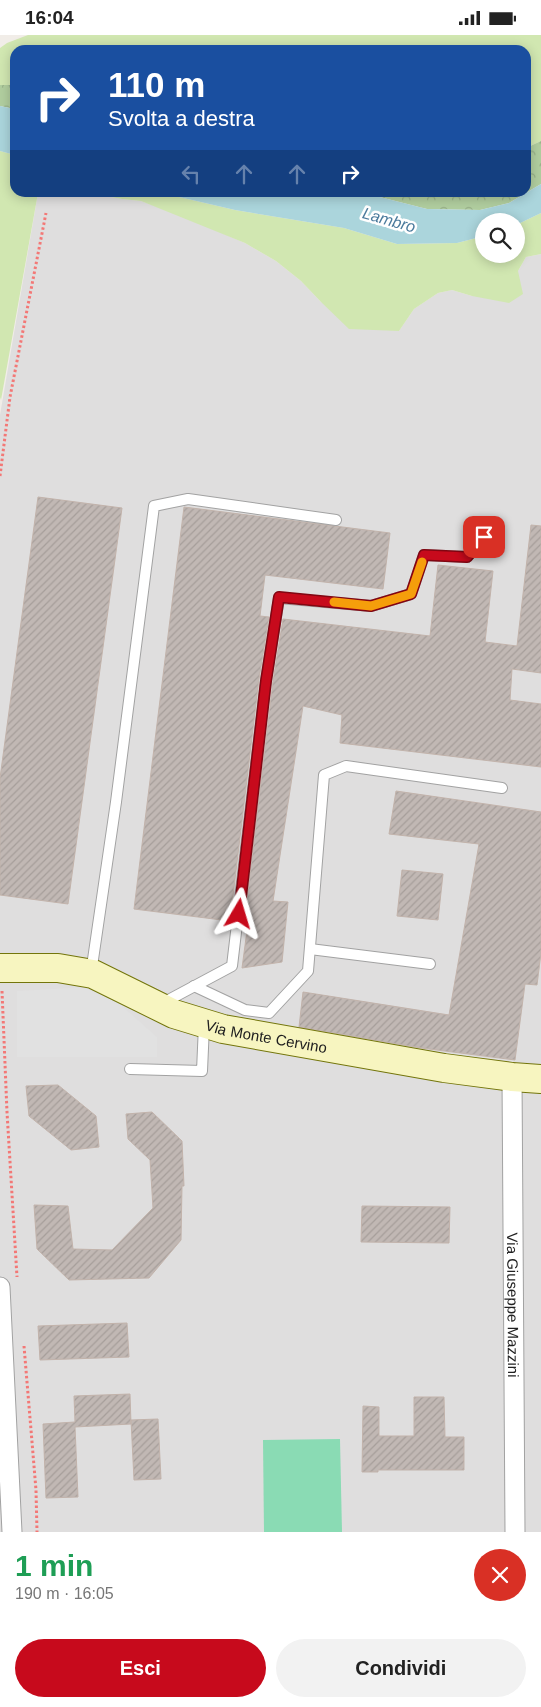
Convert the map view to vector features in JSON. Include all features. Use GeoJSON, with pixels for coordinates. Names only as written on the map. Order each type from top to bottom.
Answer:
{"type":"FeatureCollection","features":[{"type":"Feature","properties":{"kind":"street","name":"Via Monte Cervino"},"geometry":{"type":"LineString","coordinates":[[1,975],[58,968],[91,974],[174,1014],[223,1029],[425,1065],[541,1079]]}},
{"type":"Feature","properties":{"kind":"street","name":"Via Giuseppe Mazzini"},"geometry":{"type":"LineString","coordinates":[[512,1077],[515,1532]]}},
{"type":"Feature","properties":{"kind":"street"},"geometry":{"type":"LineString","coordinates":[[8,1283],[12,1532]]}},
{"type":"Feature","properties":{"kind":"lane"},"geometry":{"type":"LineString","coordinates":[[91,974],[116,802],[154,506],[188,499],[336,520]]}},
{"type":"Feature","properties":{"kind":"lane"},"geometry":{"type":"LineString","coordinates":[[158,1006],[232,966],[266,681],[279,597],[371,606],[411,594],[424,555],[467,557],[484,537]]}},
{"type":"Feature","properties":{"kind":"lane"},"geometry":{"type":"LineString","coordinates":[[194,986],[245,1010],[269,1013],[308,971],[324,775],[346,766],[502,788]]}},
{"type":"Feature","properties":{"kind":"lane"},"geometry":{"type":"LineString","coordinates":[[310,949],[430,964]]}},
{"type":"Feature","properties":{"kind":"lane"},"geometry":{"type":"LineString","coordinates":[[130,1069],[202,1071],[204,1024]]}},
{"type":"Feature","properties":{"kind":"path"},"geometry":{"type":"LineString","coordinates":[[0,476],[10,397],[46,213]]}},
{"type":"Feature","properties":{"kind":"path"},"geometry":{"type":"LineString","coordinates":[[1,975],[7,1112],[8,1283]]}},
{"type":"Feature","properties":{"kind":"path"},"geometry":{"type":"LineString","coordinates":[[23,1337],[36,1490],[37,1532]]}},
{"type":"Feature","properties":{"kind":"shaded area"},"geometry":{"type":"Polygon","coordinates":[[[37,197],[111,197],[141,201],[183,216],[245,243],[276,261],[301,281],[321,302],[399,331],[414,309],[438,293],[452,290],[472,296],[518,271],[523,263],[525,263],[526,257],[541,254],[541,1532],[0,1532],[0,415],[37,197]]]}},
{"type":"Feature","properties":{"kind":"shaded area"},"geometry":{"type":"Polygon","coordinates":[[[85,987],[121,1005],[157,1037],[157,1057],[17,1057],[17,991],[85,987]]]}},
{"type":"Feature","properties":{"kind":"green space"},"geometry":{"type":"Polygon","coordinates":[[[28,35],[541,35],[541,141],[531,146],[531,45],[10,45],[10,85],[0,85],[0,48],[7,43],[28,35]]]}},
{"type":"Feature","properties":{"kind":"green space"},"geometry":{"type":"Polygon","coordinates":[[[0,85],[10,85],[10,108],[0,106],[0,85]]]}},
{"type":"Feature","properties":{"kind":"green space"},"geometry":{"type":"Polygon","coordinates":[[[541,141],[541,184],[531,190],[531,146],[541,141]]]}},
{"type":"Feature","properties":{"kind":"green space"},"geometry":{"type":"Polygon","coordinates":[[[0,151],[10,154],[10,197],[37,197],[1,400],[0,151]]]}},
{"type":"Feature","properties":{"kind":"green space"},"geometry":{"type":"Polygon","coordinates":[[[111,197],[179,197],[235,210],[344,228],[397,244],[457,243],[475,238],[475,263],[523,263],[518,271],[523,294],[509,303],[452,290],[438,293],[414,309],[399,331],[349,329],[301,281],[276,261],[245,243],[141,201],[111,197]]]}},
{"type":"Feature","properties":{"kind":"green space"},"geometry":{"type":"Polygon","coordinates":[[[380,197],[519,197],[509,203],[480,210],[427,209],[380,197]]]}},
{"type":"Feature","properties":{"kind":"green space"},"geometry":{"type":"Polygon","coordinates":[[[541,213],[541,254],[525,259],[525,221],[541,213]]]}},
{"type":"Feature","properties":{"kind":"green space"},"geometry":{"type":"Polygon","coordinates":[[[340,1439],[342,1532],[264,1532],[263,1440],[340,1439]]]}},
{"type":"Feature","properties":{"kind":"water"},"geometry":{"type":"Polygon","coordinates":[[[0,106],[10,108],[10,154],[0,151],[0,106]]]}},
{"type":"Feature","properties":{"kind":"water","name":"Lambro"},"geometry":{"type":"Polygon","coordinates":[[[541,184],[541,213],[525,221],[525,213],[475,213],[475,238],[457,243],[397,244],[344,228],[235,210],[179,197],[380,197],[427,209],[480,210],[509,203],[519,197],[531,197],[531,190],[541,184]]]}},
{"type":"Feature","properties":{"kind":"building"},"geometry":{"type":"Polygon","coordinates":[[[38,497],[122,508],[68,904],[0,895],[0,778],[38,497]]]}},
{"type":"Feature","properties":{"kind":"building"},"geometry":{"type":"Polygon","coordinates":[[[184,507],[390,533],[383,589],[265,575],[260,616],[269,617],[259,679],[230,921],[134,909],[184,507]]]}},
{"type":"Feature","properties":{"kind":"building"},"geometry":{"type":"Polygon","coordinates":[[[531,525],[541,526],[541,673],[512,669],[510,700],[541,704],[541,767],[340,743],[342,715],[303,706],[273,901],[288,902],[282,962],[242,968],[248,923],[244,923],[273,681],[283,619],[430,636],[438,565],[493,571],[485,642],[517,646],[531,525]]]}},
{"type":"Feature","properties":{"kind":"building"},"geometry":{"type":"Polygon","coordinates":[[[396,791],[541,812],[541,953],[537,985],[525,984],[515,1060],[421,1048],[299,1027],[303,992],[449,1015],[479,844],[389,834],[396,791]]]}},
{"type":"Feature","properties":{"kind":"building"},"geometry":{"type":"Polygon","coordinates":[[[402,870],[443,874],[438,920],[397,916],[402,870]]]}},
{"type":"Feature","properties":{"kind":"building"},"geometry":{"type":"Polygon","coordinates":[[[58,1085],[96,1116],[99,1147],[71,1150],[29,1116],[26,1086],[58,1085]]]}},
{"type":"Feature","properties":{"kind":"building"},"geometry":{"type":"Polygon","coordinates":[[[152,1112],[182,1141],[184,1186],[182,1186],[181,1240],[149,1278],[69,1280],[37,1249],[34,1205],[68,1206],[73,1249],[112,1250],[153,1208],[150,1160],[128,1139],[126,1114],[152,1112]]]}},
{"type":"Feature","properties":{"kind":"building"},"geometry":{"type":"Polygon","coordinates":[[[362,1206],[450,1207],[449,1243],[361,1242],[362,1206]]]}},
{"type":"Feature","properties":{"kind":"building"},"geometry":{"type":"Polygon","coordinates":[[[127,1323],[129,1357],[40,1360],[38,1326],[127,1323]]]}},
{"type":"Feature","properties":{"kind":"building"},"geometry":{"type":"Polygon","coordinates":[[[130,1394],[131,1424],[75,1427],[78,1497],[46,1498],[43,1424],[75,1422],[74,1396],[130,1394]]]}},
{"type":"Feature","properties":{"kind":"building"},"geometry":{"type":"Polygon","coordinates":[[[414,1397],[444,1397],[445,1437],[464,1437],[464,1470],[378,1470],[378,1472],[362,1472],[363,1406],[379,1407],[379,1436],[414,1436],[414,1397]]]}},
{"type":"Feature","properties":{"kind":"building"},"geometry":{"type":"Polygon","coordinates":[[[158,1419],[161,1479],[134,1480],[131,1420],[158,1419]]]}},
{"type":"Feature","properties":{"kind":"slow traffic"},"geometry":{"type":"LineString","coordinates":[[334,602],[371,606],[411,594],[422,562]]}},
{"type":"Feature","properties":{"kind":"route"},"geometry":{"type":"LineString","coordinates":[[239,914],[266,681],[279,597],[371,606],[411,594],[424,555],[467,557],[484,537]]}}]}
